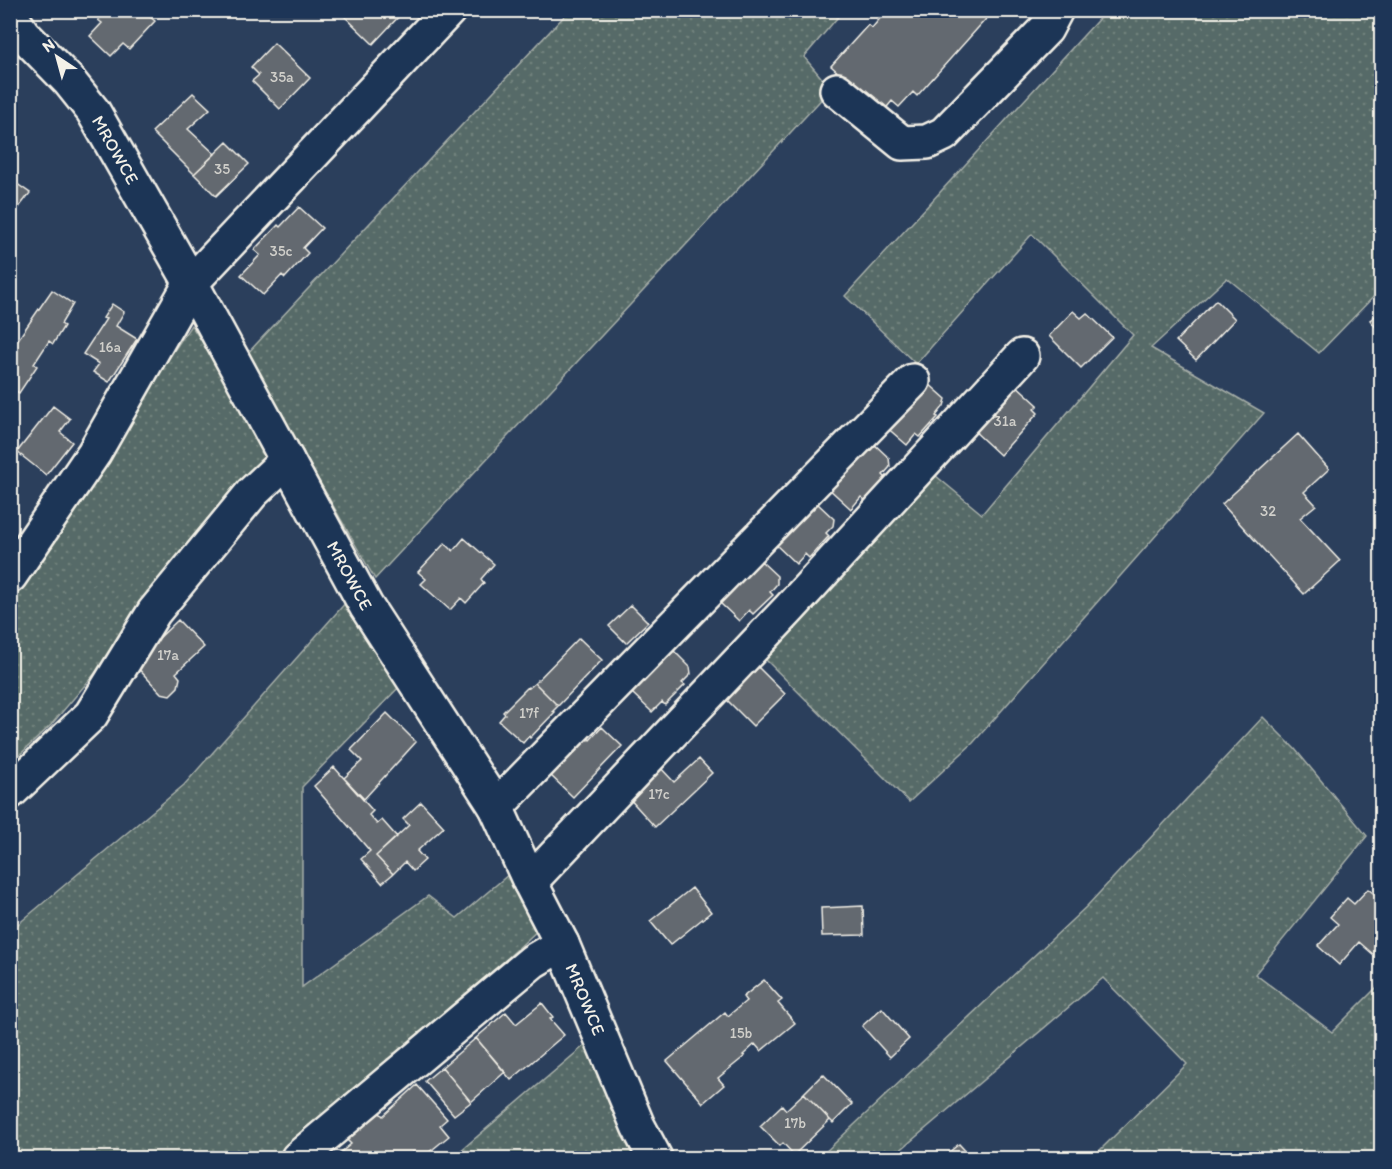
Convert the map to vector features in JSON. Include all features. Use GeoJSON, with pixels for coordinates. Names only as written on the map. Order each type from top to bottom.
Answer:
{"type":"FeatureCollection","features":[{"type":"Feature","properties":{"kind":"street"},"geometry":{"type":"LineString","coordinates":[[10,576],[94,453],[191,283],[449,10]]}},
{"type":"Feature","properties":{"kind":"street"},"geometry":{"type":"LineString","coordinates":[[837,90],[902,142],[927,142],[944,134],[1046,29],[1056,10]]}},
{"type":"Feature","properties":{"kind":"street","name":"MROWCE"},"geometry":{"type":"LineString","coordinates":[[10,15],[23,34],[69,81],[93,111],[191,283],[366,606],[496,807],[530,882],[562,944],[638,1126],[655,1158]]}},
{"type":"Feature","properties":{"kind":"street"},"geometry":{"type":"LineString","coordinates":[[530,882],[789,609],[1022,356]]}},
{"type":"Feature","properties":{"kind":"street"},"geometry":{"type":"LineString","coordinates":[[496,807],[913,381]]}},
{"type":"Feature","properties":{"kind":"street"},"geometry":{"type":"LineString","coordinates":[[10,792],[91,715],[154,612],[252,493],[287,460]]}},
{"type":"Feature","properties":{"kind":"street"},"geometry":{"type":"LineString","coordinates":[[298,1158],[533,961],[562,944]]}},
{"type":"Feature","properties":{"kind":"green space"},"geometry":{"type":"Polygon","coordinates":[[[569,11],[843,11],[804,57],[831,89],[375,579],[295,439],[51,725],[11,763],[11,596],[191,325],[223,373],[246,355],[569,11]]]}},
{"type":"Feature","properties":{"kind":"green space"},"geometry":{"type":"Polygon","coordinates":[[[1106,11],[1381,11],[1381,289],[1319,353],[1227,278],[1151,348],[1264,413],[973,743],[909,802],[760,654],[936,476],[982,514],[1133,335],[1032,234],[916,364],[845,296],[1106,11]]]}},
{"type":"Feature","properties":{"kind":"green space"},"geometry":{"type":"Polygon","coordinates":[[[348,600],[402,684],[302,787],[302,987],[428,896],[457,918],[515,869],[539,929],[291,1158],[11,1158],[11,930],[184,785],[348,600]]]}},
{"type":"Feature","properties":{"kind":"green space"},"geometry":{"type":"Polygon","coordinates":[[[1263,717],[1295,749],[1367,836],[1255,974],[1332,1032],[1381,983],[1381,1158],[1092,1158],[1187,1064],[1103,978],[891,1158],[819,1158],[1087,906],[1263,717]]]}},
{"type":"Feature","properties":{"kind":"green space"},"geometry":{"type":"Polygon","coordinates":[[[591,1040],[643,1158],[452,1158],[591,1040]]]}},
{"type":"Feature","properties":{"kind":"building"},"geometry":{"type":"Polygon","coordinates":[[[107,10],[155,10],[149,16],[155,21],[129,49],[123,44],[111,56],[90,36],[102,23],[98,20],[107,10]]]}},
{"type":"Feature","properties":{"kind":"building"},"geometry":{"type":"Polygon","coordinates":[[[338,10],[404,10],[404,11],[373,44],[338,10]]]}},
{"type":"Feature","properties":{"kind":"building"},"geometry":{"type":"Polygon","coordinates":[[[887,10],[994,10],[917,96],[913,92],[899,107],[892,101],[883,112],[831,66],[868,25],[872,28],[887,10]]]}},
{"type":"Feature","properties":{"kind":"building"},"geometry":{"type":"Polygon","coordinates":[[[274,43],[310,78],[280,109],[252,81],[259,75],[251,67],[274,43]]]}},
{"type":"Feature","properties":{"kind":"building"},"geometry":{"type":"Polygon","coordinates":[[[193,93],[210,109],[188,129],[215,154],[194,174],[152,132],[193,93]]]}},
{"type":"Feature","properties":{"kind":"building"},"geometry":{"type":"Polygon","coordinates":[[[227,142],[249,164],[216,196],[194,174],[227,142]]]}},
{"type":"Feature","properties":{"kind":"building"},"geometry":{"type":"Polygon","coordinates":[[[10,179],[30,193],[10,219],[10,179]]]}},
{"type":"Feature","properties":{"kind":"building"},"geometry":{"type":"Polygon","coordinates":[[[299,207],[322,228],[303,248],[308,253],[285,278],[282,275],[263,295],[241,275],[260,255],[254,250],[299,207]]]}},
{"type":"Feature","properties":{"kind":"building"},"geometry":{"type":"Polygon","coordinates":[[[52,290],[73,304],[61,324],[64,326],[53,344],[49,341],[34,364],[37,366],[19,393],[10,387],[10,351],[52,290]]]}},
{"type":"Feature","properties":{"kind":"building"},"geometry":{"type":"Polygon","coordinates":[[[1216,300],[1235,319],[1196,360],[1176,341],[1216,300]]]}},
{"type":"Feature","properties":{"kind":"building"},"geometry":{"type":"Polygon","coordinates":[[[112,304],[124,312],[116,326],[137,339],[109,382],[93,372],[99,364],[83,354],[106,319],[103,318],[112,304]]]}},
{"type":"Feature","properties":{"kind":"building"},"geometry":{"type":"Polygon","coordinates":[[[1073,311],[1081,318],[1087,313],[1112,337],[1081,368],[1049,336],[1073,311]]]}},
{"type":"Feature","properties":{"kind":"building"},"geometry":{"type":"Polygon","coordinates":[[[1382,311],[1382,335],[1370,320],[1382,311]]]}},
{"type":"Feature","properties":{"kind":"building"},"geometry":{"type":"Polygon","coordinates":[[[928,383],[946,399],[944,406],[936,416],[938,417],[920,437],[916,434],[907,445],[885,426],[928,383]]]}},
{"type":"Feature","properties":{"kind":"building"},"geometry":{"type":"Polygon","coordinates":[[[1014,383],[1038,405],[1034,409],[1038,413],[1000,455],[972,429],[1014,383]]]}},
{"type":"Feature","properties":{"kind":"building"},"geometry":{"type":"Polygon","coordinates":[[[53,406],[70,419],[60,432],[72,442],[46,475],[17,452],[53,406]]]}},
{"type":"Feature","properties":{"kind":"building"},"geometry":{"type":"Polygon","coordinates":[[[1298,434],[1329,469],[1304,492],[1316,505],[1300,518],[1340,561],[1304,594],[1222,504],[1298,434]]]}},
{"type":"Feature","properties":{"kind":"building"},"geometry":{"type":"Polygon","coordinates":[[[873,443],[889,458],[890,467],[883,475],[886,478],[865,500],[861,497],[851,509],[826,486],[873,443]]]}},
{"type":"Feature","properties":{"kind":"building"},"geometry":{"type":"Polygon","coordinates":[[[817,503],[834,519],[833,526],[826,533],[829,536],[809,558],[805,554],[796,564],[774,543],[811,505],[817,503]]]}},
{"type":"Feature","properties":{"kind":"building"},"geometry":{"type":"Polygon","coordinates":[[[464,538],[494,564],[481,579],[484,583],[466,603],[461,598],[450,610],[421,584],[426,579],[418,572],[445,543],[453,551],[464,538]]]}},
{"type":"Feature","properties":{"kind":"building"},"geometry":{"type":"Polygon","coordinates":[[[762,562],[777,576],[777,584],[770,592],[773,595],[753,614],[749,610],[739,621],[719,602],[729,593],[724,588],[755,563],[762,562]]]}},
{"type":"Feature","properties":{"kind":"building"},"geometry":{"type":"Polygon","coordinates":[[[631,605],[648,622],[626,643],[609,626],[631,605]]]}},
{"type":"Feature","properties":{"kind":"building"},"geometry":{"type":"Polygon","coordinates":[[[178,620],[204,647],[176,673],[180,678],[178,687],[170,695],[161,693],[133,663],[178,620]]]}},
{"type":"Feature","properties":{"kind":"building"},"geometry":{"type":"Polygon","coordinates":[[[579,638],[602,660],[558,706],[535,683],[579,638]]]}},
{"type":"Feature","properties":{"kind":"building"},"geometry":{"type":"Polygon","coordinates":[[[674,651],[690,667],[691,674],[682,683],[685,685],[665,705],[662,702],[652,712],[632,693],[642,682],[637,677],[666,654],[674,651]]]}},
{"type":"Feature","properties":{"kind":"building"},"geometry":{"type":"Polygon","coordinates":[[[754,663],[785,694],[753,726],[722,695],[754,663]]]}},
{"type":"Feature","properties":{"kind":"building"},"geometry":{"type":"Polygon","coordinates":[[[535,683],[558,706],[553,711],[555,712],[523,743],[499,721],[505,714],[503,712],[535,683]]]}},
{"type":"Feature","properties":{"kind":"building"},"geometry":{"type":"Polygon","coordinates":[[[387,713],[416,742],[364,799],[344,778],[362,761],[351,750],[387,713]]]}},
{"type":"Feature","properties":{"kind":"building"},"geometry":{"type":"Polygon","coordinates":[[[602,727],[622,746],[573,797],[549,774],[586,736],[590,740],[602,727]]]}},
{"type":"Feature","properties":{"kind":"building"},"geometry":{"type":"Polygon","coordinates":[[[699,759],[712,773],[655,827],[627,796],[659,766],[674,782],[699,759]]]}},
{"type":"Feature","properties":{"kind":"building"},"geometry":{"type":"Polygon","coordinates":[[[334,767],[373,811],[369,815],[377,824],[382,820],[397,837],[376,856],[393,874],[382,883],[361,859],[370,851],[314,786],[334,767]]]}},
{"type":"Feature","properties":{"kind":"building"},"geometry":{"type":"Polygon","coordinates":[[[421,802],[444,827],[417,851],[425,860],[413,871],[405,862],[393,874],[376,856],[409,825],[403,819],[421,802]]]}},
{"type":"Feature","properties":{"kind":"building"},"geometry":{"type":"Polygon","coordinates":[[[692,888],[711,912],[670,945],[650,921],[692,888]]]}},
{"type":"Feature","properties":{"kind":"building"},"geometry":{"type":"Polygon","coordinates":[[[1368,889],[1382,900],[1382,916],[1376,922],[1382,927],[1382,947],[1374,955],[1359,942],[1339,965],[1318,946],[1338,924],[1330,917],[1347,898],[1354,904],[1368,889]]]}},
{"type":"Feature","properties":{"kind":"building"},"geometry":{"type":"Polygon","coordinates":[[[863,906],[864,935],[822,936],[821,908],[863,906]]]}},
{"type":"Feature","properties":{"kind":"building"},"geometry":{"type":"Polygon","coordinates":[[[764,980],[782,1000],[778,1003],[795,1023],[761,1051],[755,1044],[743,1055],[745,1056],[718,1078],[724,1085],[703,1103],[667,1061],[725,1012],[728,1016],[746,1001],[743,997],[764,980]]]}},
{"type":"Feature","properties":{"kind":"building"},"geometry":{"type":"Polygon","coordinates":[[[542,1003],[553,1017],[550,1019],[564,1035],[511,1080],[476,1038],[506,1012],[516,1024],[542,1003]]]}},
{"type":"Feature","properties":{"kind":"building"},"geometry":{"type":"Polygon","coordinates":[[[882,1008],[909,1039],[890,1057],[862,1026],[882,1008]]]}},
{"type":"Feature","properties":{"kind":"building"},"geometry":{"type":"Polygon","coordinates":[[[476,1038],[505,1072],[471,1102],[442,1067],[476,1038]]]}},
{"type":"Feature","properties":{"kind":"building"},"geometry":{"type":"Polygon","coordinates":[[[442,1067],[471,1102],[454,1115],[425,1081],[442,1067]]]}},
{"type":"Feature","properties":{"kind":"building"},"geometry":{"type":"Polygon","coordinates":[[[823,1074],[852,1104],[833,1123],[804,1093],[823,1074]]]}},
{"type":"Feature","properties":{"kind":"building"},"geometry":{"type":"Polygon","coordinates":[[[417,1085],[447,1119],[440,1125],[449,1136],[422,1158],[418,1158],[413,1152],[406,1158],[334,1158],[351,1144],[347,1140],[379,1112],[383,1116],[417,1085]]]}},
{"type":"Feature","properties":{"kind":"building"},"geometry":{"type":"Polygon","coordinates":[[[804,1093],[830,1120],[794,1155],[783,1143],[780,1146],[760,1126],[782,1105],[786,1110],[804,1093]]]}},
{"type":"Feature","properties":{"kind":"building"},"geometry":{"type":"Polygon","coordinates":[[[959,1144],[972,1158],[942,1158],[959,1144]]]}}]}
